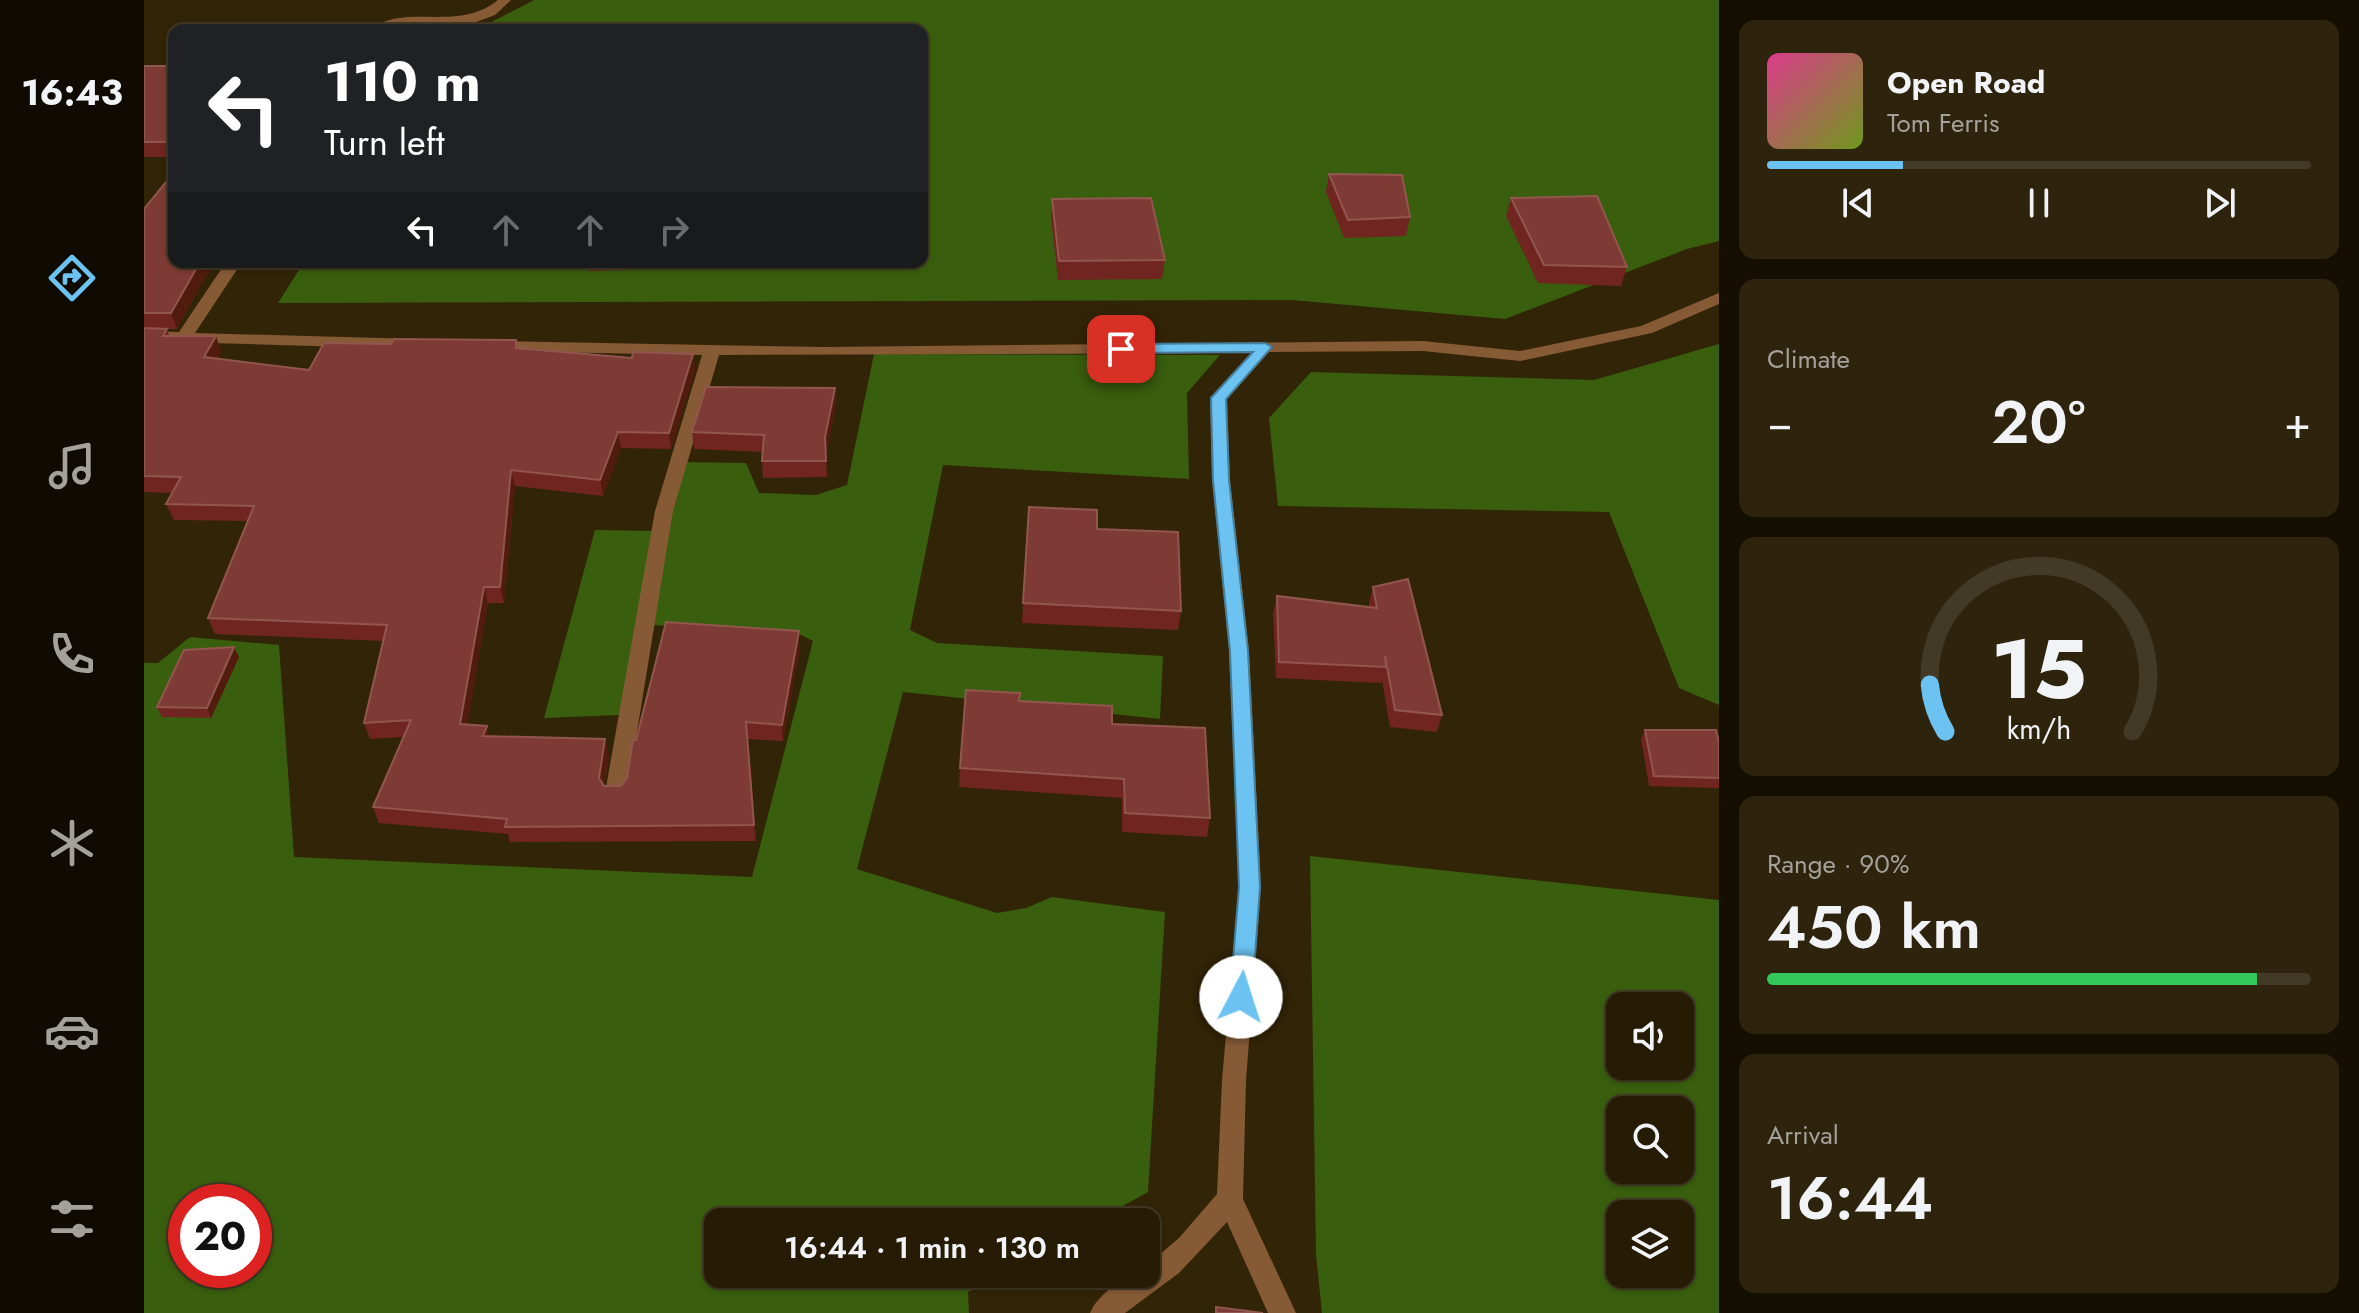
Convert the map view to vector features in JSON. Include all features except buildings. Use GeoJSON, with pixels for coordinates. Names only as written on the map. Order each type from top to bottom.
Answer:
{"type":"FeatureCollection","features":[{"type":"Feature","properties":{"kind":"street"},"geometry":{"type":"LineString","coordinates":[[395,24],[405,21],[466,23],[482,19],[505,0]]}},
{"type":"Feature","properties":{"kind":"street"},"geometry":{"type":"LineString","coordinates":[[183,338],[230,268]]}},
{"type":"Feature","properties":{"kind":"street"},"geometry":{"type":"LineString","coordinates":[[474,346],[712,350],[1423,346],[1520,356],[1646,330],[1719,298]]}},
{"type":"Feature","properties":{"kind":"street"},"geometry":{"type":"LineString","coordinates":[[144,336],[429,345]]}},
{"type":"Feature","properties":{"kind":"street"},"geometry":{"type":"LineString","coordinates":[[1265,347],[1218,398],[1221,480],[1239,651],[1250,887],[1234,1080],[1230,1199],[1282,1313]]}},
{"type":"Feature","properties":{"kind":"street"},"geometry":{"type":"LineString","coordinates":[[616,793],[664,511],[712,350]]}},
{"type":"Feature","properties":{"kind":"street"},"geometry":{"type":"LineString","coordinates":[[1104,1313],[1127,1292],[1161,1271],[1196,1239],[1230,1199]]}},
{"type":"Feature","properties":{"kind":"green space"},"geometry":{"type":"Polygon","coordinates":[[[534,0],[1719,0],[1719,241],[1687,249],[1505,319],[1292,300],[278,303],[300,268],[928,268],[928,24],[488,24],[534,0]]]}},
{"type":"Feature","properties":{"kind":"green space"},"geometry":{"type":"Polygon","coordinates":[[[1719,344],[1719,705],[1679,688],[1609,512],[1278,506],[1269,418],[1311,372],[1594,380],[1719,344]]]}},
{"type":"Feature","properties":{"kind":"green space"},"geometry":{"type":"Polygon","coordinates":[[[874,354],[1220,355],[1187,393],[1189,479],[943,465],[910,630],[937,643],[1163,656],[1160,719],[903,692],[857,869],[997,913],[1026,908],[1052,897],[1165,912],[1148,1192],[1119,1208],[704,1208],[704,1288],[975,1288],[968,1292],[969,1313],[144,1313],[144,663],[158,663],[190,637],[279,645],[294,857],[752,877],[813,641],[799,634],[654,625],[619,715],[544,718],[595,530],[658,531],[680,462],[746,463],[759,493],[816,495],[847,485],[874,354]]]}},
{"type":"Feature","properties":{"kind":"green space"},"geometry":{"type":"Polygon","coordinates":[[[1310,856],[1719,900],[1719,1313],[1322,1313],[1316,1255],[1310,856]]]}},
{"type":"Feature","properties":{"kind":"route"},"geometry":{"type":"LineString","coordinates":[[1121,349],[1265,347],[1218,398],[1221,480],[1239,651],[1242,767],[1250,887],[1241,997]]}}]}
